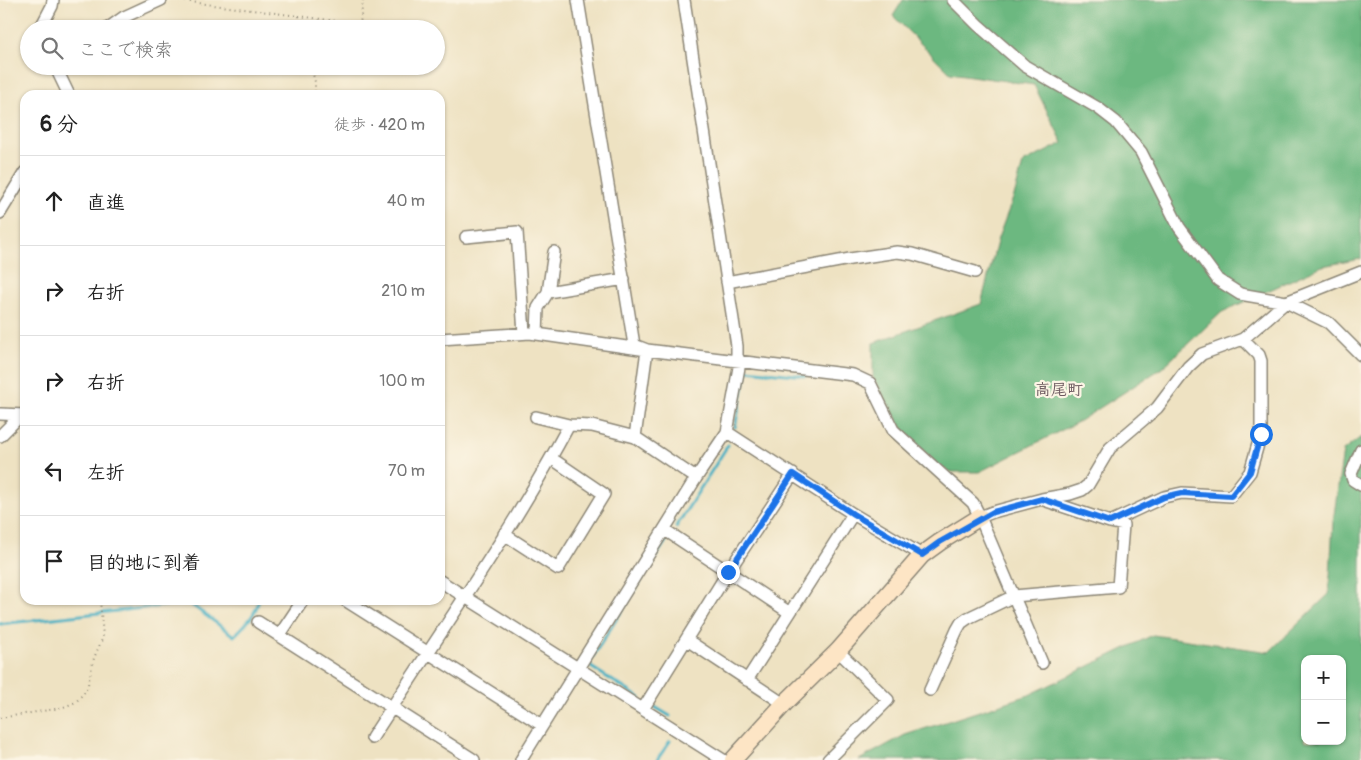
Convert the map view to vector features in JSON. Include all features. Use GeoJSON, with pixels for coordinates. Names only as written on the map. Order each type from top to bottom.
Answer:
{"type":"FeatureCollection","features":[{"type":"Feature","properties":{"kind":"street"},"geometry":{"type":"LineString","coordinates":[[45,20],[53,0]]}},
{"type":"Feature","properties":{"kind":"street"},"geometry":{"type":"LineString","coordinates":[[120,20],[161,0]]}},
{"type":"Feature","properties":{"kind":"street"},"geometry":{"type":"LineString","coordinates":[[578,0],[634,345],[647,350]]}},
{"type":"Feature","properties":{"kind":"street"},"geometry":{"type":"LineString","coordinates":[[521,760],[726,432],[740,362],[737,356],[709,156],[684,0]]}},
{"type":"Feature","properties":{"kind":"street"},"geometry":{"type":"LineString","coordinates":[[953,0],[978,25],[1026,66],[1098,108],[1116,122],[1142,152],[1179,227],[1218,280],[1240,294],[1286,302],[1328,323],[1361,355]]}},
{"type":"Feature","properties":{"kind":"street"},"geometry":{"type":"LineString","coordinates":[[59,75],[67,90]]}},
{"type":"Feature","properties":{"kind":"street"},"geometry":{"type":"LineString","coordinates":[[0,212],[20,180]]}},
{"type":"Feature","properties":{"kind":"street"},"geometry":{"type":"LineString","coordinates":[[466,236],[517,232],[524,333]]}},
{"type":"Feature","properties":{"kind":"street"},"geometry":{"type":"LineString","coordinates":[[536,334],[538,308],[548,292],[554,252]]}},
{"type":"Feature","properties":{"kind":"street"},"geometry":{"type":"LineString","coordinates":[[727,282],[898,252],[912,254],[975,272]]}},
{"type":"Feature","properties":{"kind":"street"},"geometry":{"type":"LineString","coordinates":[[445,584],[577,669],[732,759],[838,651],[922,555],[940,542],[993,512],[1042,499],[1070,494],[1088,485],[1110,448],[1157,408],[1194,360],[1210,350],[1243,339],[1286,302],[1361,272]]}},
{"type":"Feature","properties":{"kind":"street"},"geometry":{"type":"LineString","coordinates":[[548,292],[624,279]]}},
{"type":"Feature","properties":{"kind":"street"},"geometry":{"type":"LineString","coordinates":[[445,339],[524,333],[536,334],[740,362],[854,375],[862,378],[870,383],[893,430],[973,503],[1042,663]]}},
{"type":"Feature","properties":{"kind":"street"},"geometry":{"type":"LineString","coordinates":[[1110,522],[1164,497],[1182,493],[1231,496],[1250,472],[1261,434],[1261,361],[1260,355],[1243,339]]}},
{"type":"Feature","properties":{"kind":"street"},"geometry":{"type":"LineString","coordinates":[[634,437],[647,350]]}},
{"type":"Feature","properties":{"kind":"street"},"geometry":{"type":"LineString","coordinates":[[0,414],[20,415]]}},
{"type":"Feature","properties":{"kind":"street"},"geometry":{"type":"LineString","coordinates":[[0,436],[20,418]]}},
{"type":"Feature","properties":{"kind":"street"},"geometry":{"type":"LineString","coordinates":[[536,418],[569,425],[592,426],[634,437],[696,478]]}},
{"type":"Feature","properties":{"kind":"street"},"geometry":{"type":"LineString","coordinates":[[372,738],[465,597],[551,458],[569,425]]}},
{"type":"Feature","properties":{"kind":"street"},"geometry":{"type":"LineString","coordinates":[[726,432],[853,514],[922,555]]}},
{"type":"Feature","properties":{"kind":"street"},"geometry":{"type":"LineString","coordinates":[[1361,450],[1351,474],[1354,480],[1361,485]]}},
{"type":"Feature","properties":{"kind":"street"},"geometry":{"type":"LineString","coordinates":[[504,534],[558,569],[604,494],[551,458]]}},
{"type":"Feature","properties":{"kind":"street"},"geometry":{"type":"LineString","coordinates":[[643,709],[728,572],[793,474]]}},
{"type":"Feature","properties":{"kind":"street"},"geometry":{"type":"LineString","coordinates":[[930,690],[961,623],[968,618],[1014,596],[1118,587],[1123,525],[1042,499]]}},
{"type":"Feature","properties":{"kind":"street"},"geometry":{"type":"LineString","coordinates":[[747,680],[853,514]]}},
{"type":"Feature","properties":{"kind":"street"},"geometry":{"type":"LineString","coordinates":[[665,530],[790,613]]}},
{"type":"Feature","properties":{"kind":"street"},"geometry":{"type":"LineString","coordinates":[[280,636],[300,605]]}},
{"type":"Feature","properties":{"kind":"street"},"geometry":{"type":"LineString","coordinates":[[353,605],[542,725]]}},
{"type":"Feature","properties":{"kind":"street"},"geometry":{"type":"LineString","coordinates":[[258,622],[474,760]]}},
{"type":"Feature","properties":{"kind":"street"},"geometry":{"type":"LineString","coordinates":[[687,640],[784,704]]}},
{"type":"Feature","properties":{"kind":"street"},"geometry":{"type":"LineString","coordinates":[[828,760],[888,700],[838,651]]}},
{"type":"Feature","properties":{"kind":"path"},"geometry":{"type":"LineString","coordinates":[[175,0],[330,20]]}},
{"type":"Feature","properties":{"kind":"path"},"geometry":{"type":"LineString","coordinates":[[360,20],[363,0]]}},
{"type":"Feature","properties":{"kind":"path"},"geometry":{"type":"LineString","coordinates":[[299,16],[300,20]]}},
{"type":"Feature","properties":{"kind":"path"},"geometry":{"type":"LineString","coordinates":[[313,75],[315,90]]}},
{"type":"Feature","properties":{"kind":"path"},"geometry":{"type":"LineString","coordinates":[[0,718],[61,708],[76,702],[87,689],[94,658],[103,637],[100,605]]}},
{"type":"Feature","properties":{"kind":"green space"},"geometry":{"type":"Polygon","coordinates":[[[903,0],[1361,0],[1361,259],[1322,266],[1222,312],[1162,368],[1078,422],[979,472],[951,472],[937,465],[902,428],[873,378],[873,343],[981,304],[998,238],[1015,193],[1023,163],[1063,143],[1034,85],[950,73],[893,16],[903,0]]]}},
{"type":"Feature","properties":{"kind":"green space"},"geometry":{"type":"Polygon","coordinates":[[[1361,437],[1361,760],[859,760],[905,735],[1029,695],[1153,635],[1269,652],[1329,594],[1333,522],[1343,451],[1361,437]]]}},
{"type":"Feature","properties":{"kind":"waterway"},"geometry":{"type":"LineString","coordinates":[[735,427],[747,370],[805,376]]}},
{"type":"Feature","properties":{"kind":"waterway"},"geometry":{"type":"LineString","coordinates":[[676,527],[728,445]]}},
{"type":"Feature","properties":{"kind":"waterway"},"geometry":{"type":"LineString","coordinates":[[640,698],[591,667],[590,661],[666,541]]}},
{"type":"Feature","properties":{"kind":"waterway"},"geometry":{"type":"LineString","coordinates":[[0,624],[171,605]]}},
{"type":"Feature","properties":{"kind":"waterway"},"geometry":{"type":"LineString","coordinates":[[192,605],[234,636],[246,624],[257,605]]}},
{"type":"Feature","properties":{"kind":"waterway"},"geometry":{"type":"LineString","coordinates":[[655,707],[670,716]]}},
{"type":"Feature","properties":{"kind":"waterway"},"geometry":{"type":"LineString","coordinates":[[657,760],[670,741]]}},
{"type":"Feature","properties":{"kind":"district","name":"高尾町"},"geometry":{"type":"Point","coordinates":[1059,389]}},
{"type":"Feature","properties":{"kind":"route"},"geometry":{"type":"LineString","coordinates":[[728,572],[793,474],[853,514],[922,555],[980,518],[993,512],[1042,499],[1110,522],[1164,497],[1182,493],[1231,496],[1250,472],[1261,434]]}}]}
